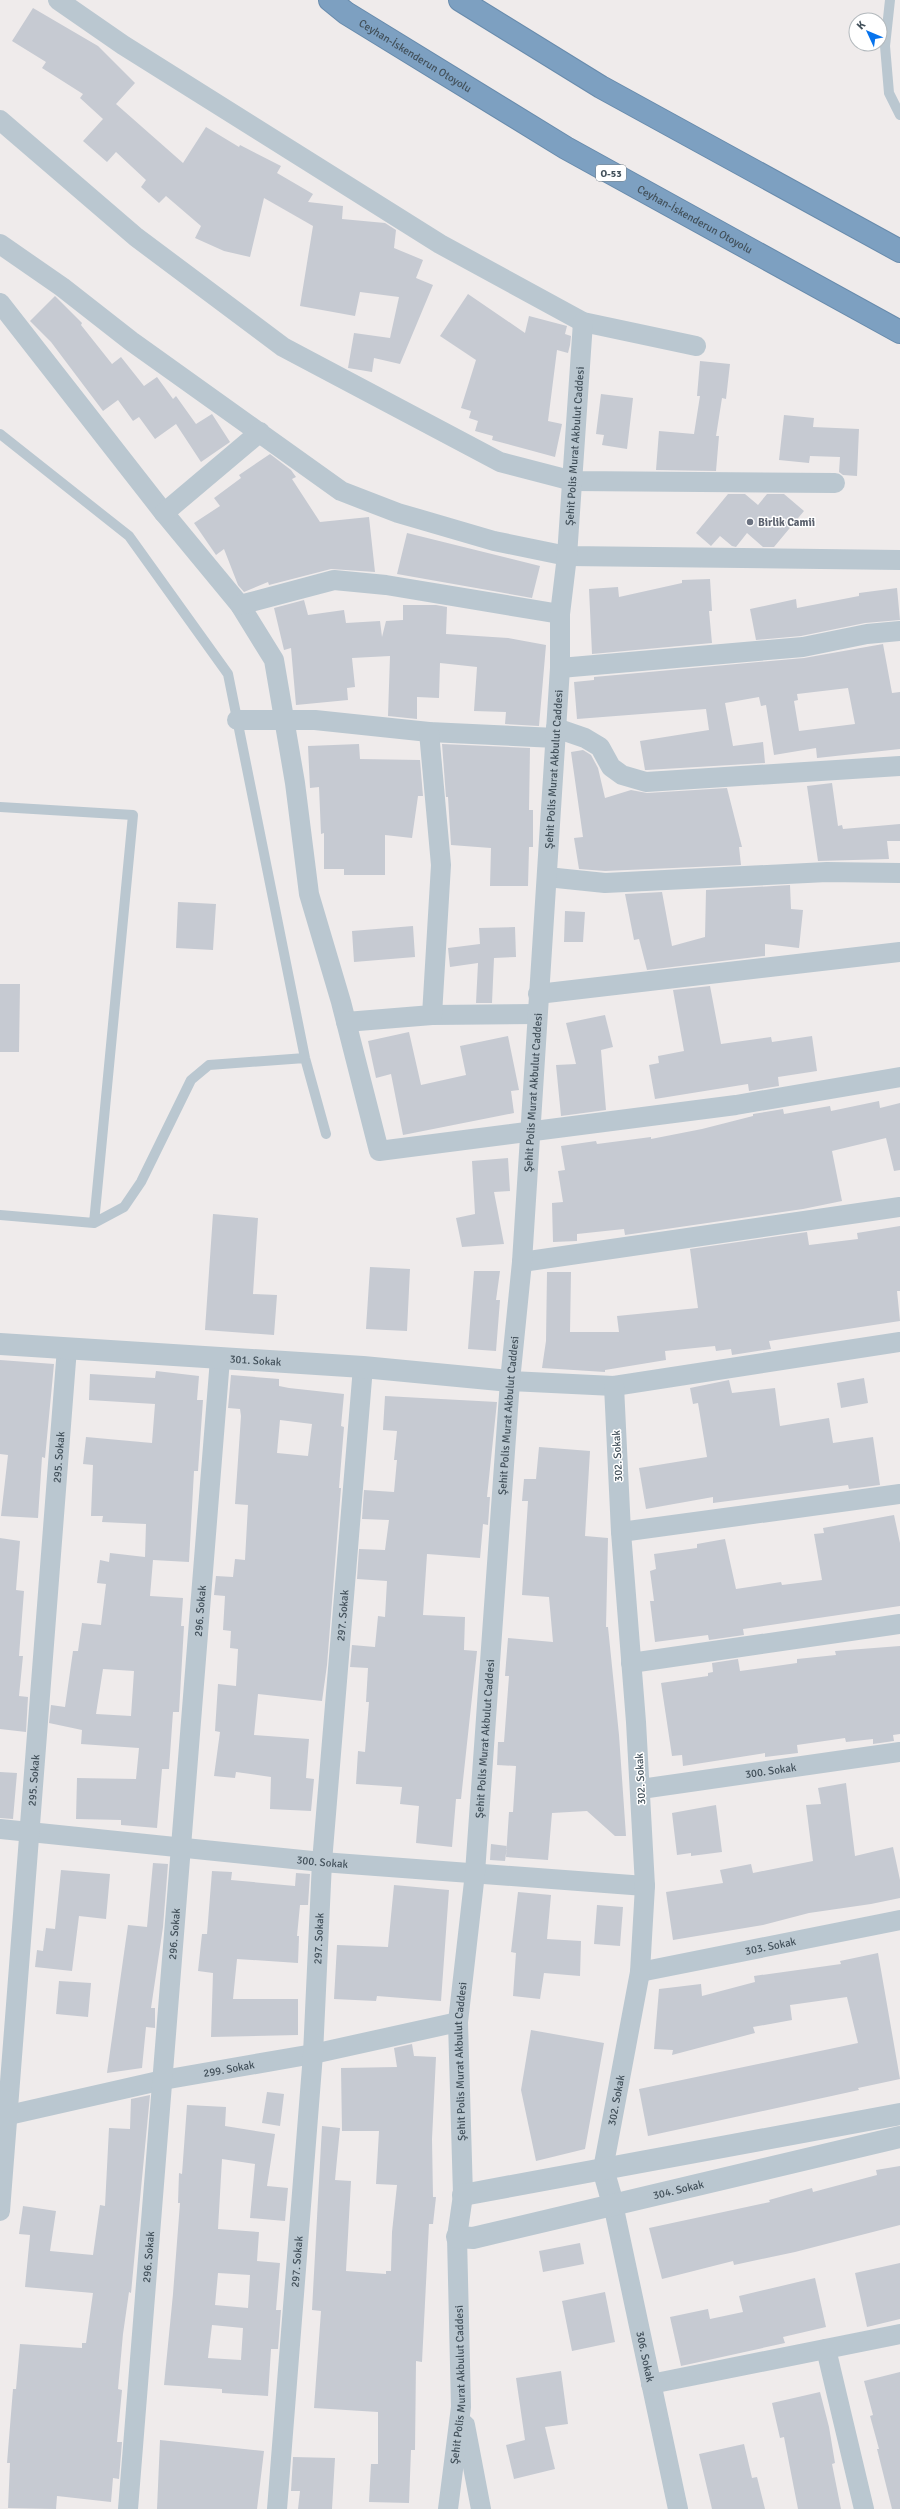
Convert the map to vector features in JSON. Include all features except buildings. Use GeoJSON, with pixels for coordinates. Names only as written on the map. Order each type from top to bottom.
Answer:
{"type":"FeatureCollection","features":[{"type":"Feature","properties":{"kind":"highway","name":"Ceyhan-İskenderun Otoyolu"},"geometry":{"type":"LineString","coordinates":[[330,0],[346,12],[566,148],[900,332]]}},
{"type":"Feature","properties":{"kind":"highway"},"geometry":{"type":"LineString","coordinates":[[460,0],[601,87],[900,251]]}},
{"type":"Feature","properties":{"kind":"street"},"geometry":{"type":"LineString","coordinates":[[58,0],[123,45],[440,244],[583,322],[696,346]]}},
{"type":"Feature","properties":{"kind":"street"},"geometry":{"type":"LineString","coordinates":[[0,120],[136,237],[284,347],[500,462],[572,481],[835,483]]}},
{"type":"Feature","properties":{"kind":"street"},"geometry":{"type":"LineString","coordinates":[[0,244],[62,287],[131,341],[341,491],[398,513],[494,541],[567,556],[900,560]]}},
{"type":"Feature","properties":{"kind":"street"},"geometry":{"type":"LineString","coordinates":[[0,303],[164,513],[240,605],[274,660],[295,783],[309,894],[346,1022],[379,1151],[530,1130],[736,1105],[900,1077]]}},
{"type":"Feature","properties":{"kind":"street","name":"Şehit Polis Murat Akbulut Caddesi"},"geometry":{"type":"LineString","coordinates":[[448,2509],[461,2407],[457,2237],[463,2195],[458,2022],[475,1873],[510,1381],[522,1262],[560,668],[560,614],[567,556],[583,322]]}},
{"type":"Feature","properties":{"kind":"street"},"geometry":{"type":"LineString","coordinates":[[164,513],[260,432]]}},
{"type":"Feature","properties":{"kind":"street"},"geometry":{"type":"LineString","coordinates":[[240,605],[334,580],[386,585],[560,614]]}},
{"type":"Feature","properties":{"kind":"street"},"geometry":{"type":"LineString","coordinates":[[560,668],[802,647],[867,634],[900,631]]}},
{"type":"Feature","properties":{"kind":"street"},"geometry":{"type":"LineString","coordinates":[[237,720],[284,719],[429,732],[556,733],[585,738],[600,747],[611,767],[622,775],[646,782],[900,766]]}},
{"type":"Feature","properties":{"kind":"street"},"geometry":{"type":"LineString","coordinates":[[429,732],[441,865],[432,1015]]}},
{"type":"Feature","properties":{"kind":"street"},"geometry":{"type":"LineString","coordinates":[[547,877],[604,883],[827,872],[900,873]]}},
{"type":"Feature","properties":{"kind":"street"},"geometry":{"type":"LineString","coordinates":[[538,994],[900,952]]}},
{"type":"Feature","properties":{"kind":"street"},"geometry":{"type":"LineString","coordinates":[[346,1022],[432,1015],[537,1014]]}},
{"type":"Feature","properties":{"kind":"street"},"geometry":{"type":"LineString","coordinates":[[522,1262],[900,1207]]}},
{"type":"Feature","properties":{"kind":"street"},"geometry":{"type":"LineString","coordinates":[[510,1381],[614,1386],[900,1342]]}},
{"type":"Feature","properties":{"kind":"street","name":"301. Sokak"},"geometry":{"type":"LineString","coordinates":[[0,1344],[363,1367],[510,1381]]}},
{"type":"Feature","properties":{"kind":"street","name":"295. Sokak"},"geometry":{"type":"LineString","coordinates":[[0,2212],[4,2116],[31,1831],[67,1348]]}},
{"type":"Feature","properties":{"kind":"street","name":"296. Sokak"},"geometry":{"type":"LineString","coordinates":[[128,2509],[163,2080],[179,1849],[220,1359]]}},
{"type":"Feature","properties":{"kind":"street","name":"297. Sokak"},"geometry":{"type":"LineString","coordinates":[[277,2509],[313,2054],[322,1862],[363,1367]]}},
{"type":"Feature","properties":{"kind":"street","name":"302. Sokak"},"geometry":{"type":"LineString","coordinates":[[603,2169],[640,1972],[646,1886],[641,1789],[621,1532],[614,1386]]}},
{"type":"Feature","properties":{"kind":"street"},"geometry":{"type":"LineString","coordinates":[[621,1532],[900,1494]]}},
{"type":"Feature","properties":{"kind":"street"},"geometry":{"type":"LineString","coordinates":[[631,1663],[900,1624]]}},
{"type":"Feature","properties":{"kind":"street","name":"300. Sokak"},"geometry":{"type":"LineString","coordinates":[[641,1789],[900,1752]]}},
{"type":"Feature","properties":{"kind":"street","name":"300. Sokak"},"geometry":{"type":"LineString","coordinates":[[0,1829],[31,1831],[179,1849],[322,1862],[646,1886]]}},
{"type":"Feature","properties":{"kind":"street","name":"303. Sokak"},"geometry":{"type":"LineString","coordinates":[[640,1972],[900,1920]]}},
{"type":"Feature","properties":{"kind":"street","name":"299. Sokak"},"geometry":{"type":"LineString","coordinates":[[4,2116],[163,2080],[313,2054],[458,2022]]}},
{"type":"Feature","properties":{"kind":"street"},"geometry":{"type":"LineString","coordinates":[[463,2195],[900,2114]]}},
{"type":"Feature","properties":{"kind":"street","name":"304. Sokak"},"geometry":{"type":"LineString","coordinates":[[457,2237],[473,2238],[900,2137]]}},
{"type":"Feature","properties":{"kind":"street"},"geometry":{"type":"LineString","coordinates":[[603,2169],[613,2204]]}},
{"type":"Feature","properties":{"kind":"street","name":"306. Sokak"},"geometry":{"type":"LineString","coordinates":[[613,2204],[651,2384],[671,2507]]}},
{"type":"Feature","properties":{"kind":"street"},"geometry":{"type":"LineString","coordinates":[[651,2384],[900,2334]]}},
{"type":"Feature","properties":{"kind":"street"},"geometry":{"type":"LineString","coordinates":[[826,2349],[864,2509]]}},
{"type":"Feature","properties":{"kind":"street"},"geometry":{"type":"LineString","coordinates":[[461,2407],[481,2509]]}},
{"type":"Feature","properties":{"kind":"lane"},"geometry":{"type":"LineString","coordinates":[[890,0],[886,46],[889,93],[900,115]]}},
{"type":"Feature","properties":{"kind":"lane"},"geometry":{"type":"LineString","coordinates":[[0,434],[129,536],[228,674],[305,1058],[326,1134]]}},
{"type":"Feature","properties":{"kind":"lane"},"geometry":{"type":"LineString","coordinates":[[0,807],[133,815],[94,1223]]}},
{"type":"Feature","properties":{"kind":"lane"},"geometry":{"type":"LineString","coordinates":[[0,1214],[94,1223],[124,1207],[141,1182],[191,1080],[209,1065],[305,1058]]}},
{"type":"Feature","properties":{"kind":"place","name":"Birlik Camii"},"geometry":{"type":"Point","coordinates":[750,522]}}]}
